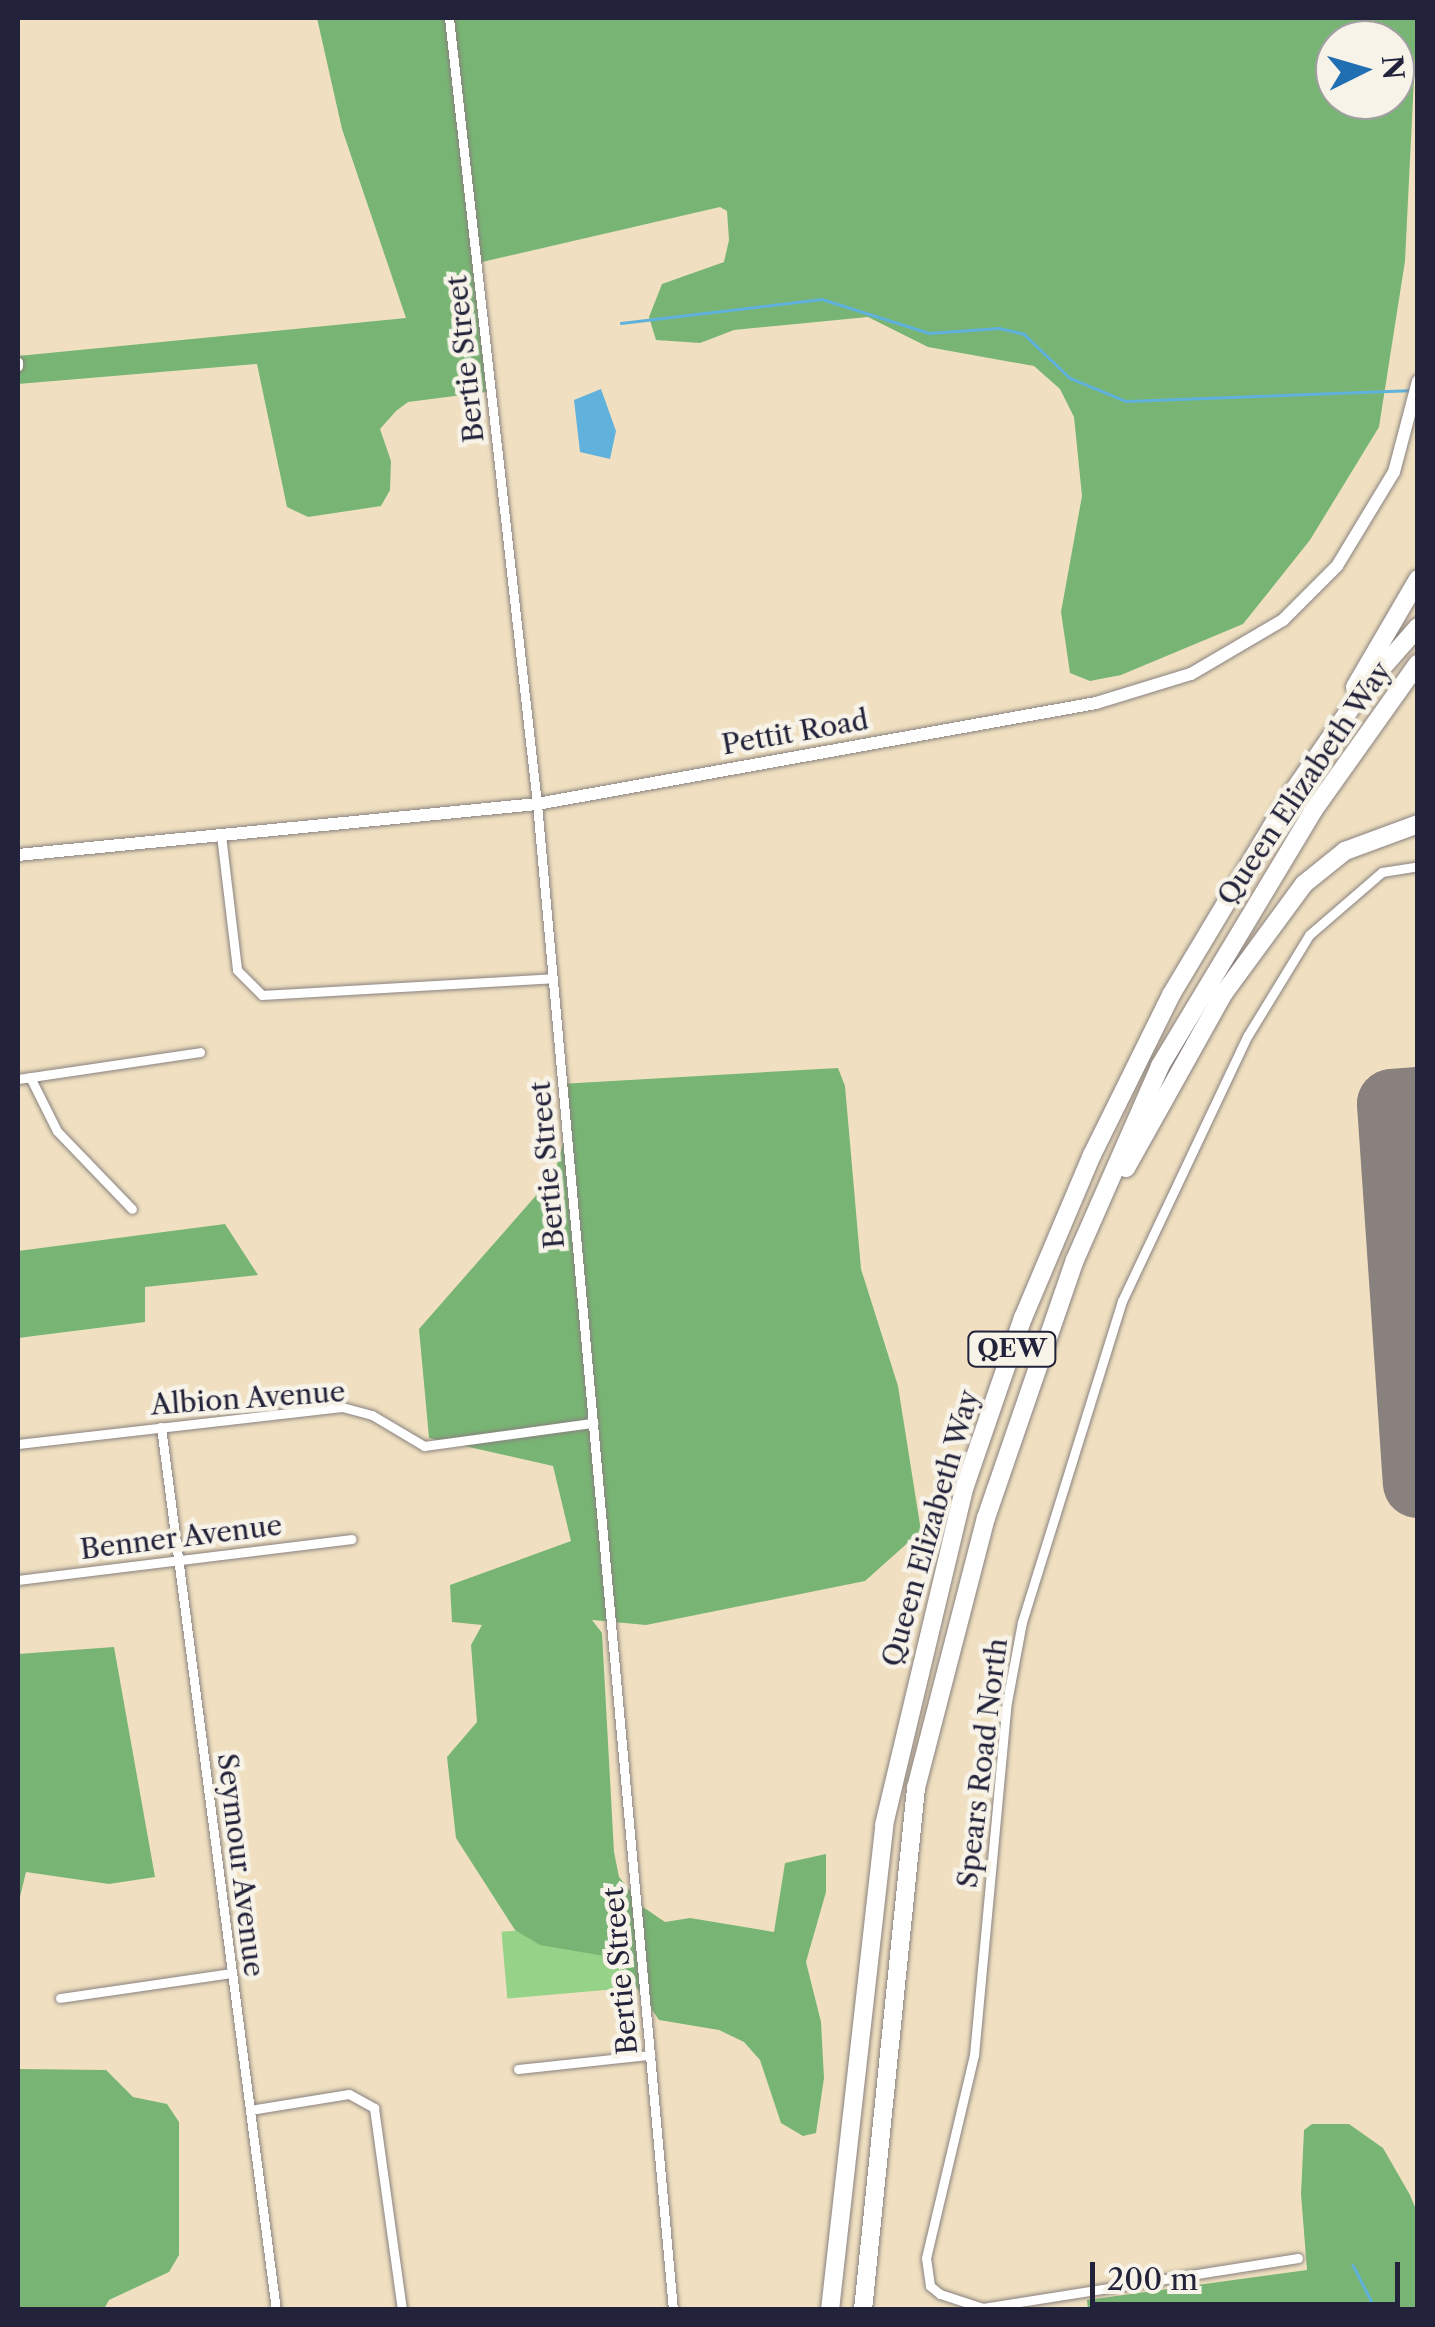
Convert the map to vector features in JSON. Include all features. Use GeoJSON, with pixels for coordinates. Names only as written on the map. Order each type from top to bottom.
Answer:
{"type":"FeatureCollection","features":[{"type":"Feature","properties":{"kind":"highway"},"geometry":{"type":"LineString","coordinates":[[1292,794],[1418,579]]}},
{"type":"Feature","properties":{"kind":"highway","name":"Queen Elizabeth Way"},"geometry":{"type":"LineString","coordinates":[[830,2310],[884,1825],[965,1486],[1022,1318],[1092,1155],[1171,995],[1292,794],[1366,686],[1418,627]]}},
{"type":"Feature","properties":{"kind":"highway","name":"Queen Elizabeth Way"},"geometry":{"type":"LineString","coordinates":[[863,2310],[916,1788],[986,1518],[1075,1260],[1170,1050],[1303,826],[1418,662]]}},
{"type":"Feature","properties":{"kind":"highway"},"geometry":{"type":"LineString","coordinates":[[1075,1260],[1224,993],[1267,931],[1304,884],[1345,850],[1418,824]]}},
{"type":"Feature","properties":{"kind":"street","name":"Bertie Street"},"geometry":{"type":"LineString","coordinates":[[449,18],[537,804],[673,2310]]}},
{"type":"Feature","properties":{"kind":"street","name":"Pettit Road"},"geometry":{"type":"LineString","coordinates":[[18,855],[537,804],[1096,703],[1192,674],[1283,620],[1337,566],[1394,472],[1418,381]]}},
{"type":"Feature","properties":{"kind":"street"},"geometry":{"type":"LineString","coordinates":[[221,835],[237,970],[262,995],[553,978]]}},
{"type":"Feature","properties":{"kind":"street","name":"Spears Road North"},"geometry":{"type":"LineString","coordinates":[[1298,2258],[983,2308],[940,2294],[930,2286],[926,2258],[974,2055],[1008,1702],[1022,1622],[1122,1301],[1248,1035],[1309,935],[1382,872],[1418,866]]}},
{"type":"Feature","properties":{"kind":"street"},"geometry":{"type":"LineString","coordinates":[[18,1079],[200,1052]]}},
{"type":"Feature","properties":{"kind":"street"},"geometry":{"type":"LineString","coordinates":[[30,1078],[57,1131],[132,1209]]}},
{"type":"Feature","properties":{"kind":"street","name":"Albion Avenue"},"geometry":{"type":"LineString","coordinates":[[18,1444],[342,1407],[372,1415],[424,1446],[593,1422]]}},
{"type":"Feature","properties":{"kind":"street","name":"Seymour Avenue"},"geometry":{"type":"LineString","coordinates":[[160,1426],[276,2310]]}},
{"type":"Feature","properties":{"kind":"street","name":"Benner Avenue"},"geometry":{"type":"LineString","coordinates":[[18,1580],[351,1539]]}},
{"type":"Feature","properties":{"kind":"street"},"geometry":{"type":"LineString","coordinates":[[60,1998],[232,1973]]}},
{"type":"Feature","properties":{"kind":"street"},"geometry":{"type":"LineString","coordinates":[[518,2070],[650,2056]]}},
{"type":"Feature","properties":{"kind":"street"},"geometry":{"type":"LineString","coordinates":[[250,2110],[348,2094],[363,2098],[374,2108],[402,2310]]}},
{"type":"Feature","properties":{"kind":"green space"},"geometry":{"type":"Polygon","coordinates":[[[317,18],[1417,18],[1415,58],[1415,20],[1315,20],[1315,120],[1412,120],[1405,261],[1379,427],[1310,540],[1243,624],[1121,675],[1090,681],[1070,673],[1061,612],[1082,496],[1074,417],[1060,389],[1034,366],[928,347],[868,317],[734,330],[700,343],[656,340],[649,317],[662,284],[724,262],[729,240],[727,211],[720,207],[478,263],[486,392],[408,402],[396,411],[380,429],[391,461],[390,490],[381,506],[308,517],[287,507],[257,364],[18,384],[18,356],[406,318],[342,129],[317,18]]]}},
{"type":"Feature","properties":{"kind":"green space"},"geometry":{"type":"Polygon","coordinates":[[[838,1068],[845,1086],[861,1269],[898,1386],[921,1531],[865,1581],[646,1625],[592,1620],[602,1633],[614,1852],[619,1877],[643,1907],[665,1922],[690,1918],[774,1932],[785,1863],[826,1854],[826,1892],[806,1962],[821,2022],[824,2078],[816,2133],[803,2136],[781,2123],[760,2060],[744,2042],[719,2030],[659,2020],[616,1958],[540,1945],[515,1930],[456,1838],[447,1757],[477,1722],[471,1645],[482,1625],[452,1622],[450,1585],[571,1541],[553,1466],[429,1438],[419,1329],[554,1175],[564,1140],[560,1084],[838,1068]]]}},
{"type":"Feature","properties":{"kind":"green space"},"geometry":{"type":"Polygon","coordinates":[[[225,1224],[258,1275],[145,1287],[145,1322],[18,1338],[18,1251],[225,1224]]]}},
{"type":"Feature","properties":{"kind":"green space"},"geometry":{"type":"Polygon","coordinates":[[[114,1647],[155,1877],[109,1884],[26,1872],[18,1905],[18,1654],[114,1647]]]}},
{"type":"Feature","properties":{"kind":"green space"},"geometry":{"type":"Polygon","coordinates":[[[625,1921],[631,1988],[507,1999],[501,1932],[625,1921]]]}},
{"type":"Feature","properties":{"kind":"green space"},"geometry":{"type":"Polygon","coordinates":[[[18,2069],[106,2070],[133,2097],[167,2104],[179,2122],[179,2255],[169,2272],[109,2300],[104,2309],[18,2309],[18,2069]]]}},
{"type":"Feature","properties":{"kind":"green space"},"geometry":{"type":"Polygon","coordinates":[[[1312,2124],[1349,2124],[1383,2148],[1410,2195],[1417,2212],[1417,2309],[1088,2309],[1087,2300],[1307,2270],[1301,2194],[1304,2130],[1312,2124]]]}},
{"type":"Feature","properties":{"kind":"water"},"geometry":{"type":"Polygon","coordinates":[[[601,389],[616,431],[610,459],[580,452],[574,400],[601,389]]]}},
{"type":"Feature","properties":{"kind":"waterway"},"geometry":{"type":"LineString","coordinates":[[621,323],[822,299],[929,333],[999,328],[1024,334],[1070,378],[1126,401],[1408,390]]}},
{"type":"Feature","properties":{"kind":"waterway"},"geometry":{"type":"LineString","coordinates":[[1353,2265],[1376,2310]]}},
{"type":"Feature","properties":{"kind":"runway"},"geometry":{"type":"LineString","coordinates":[[1418,1102],[1392,1104],[1418,1483]]}}]}
